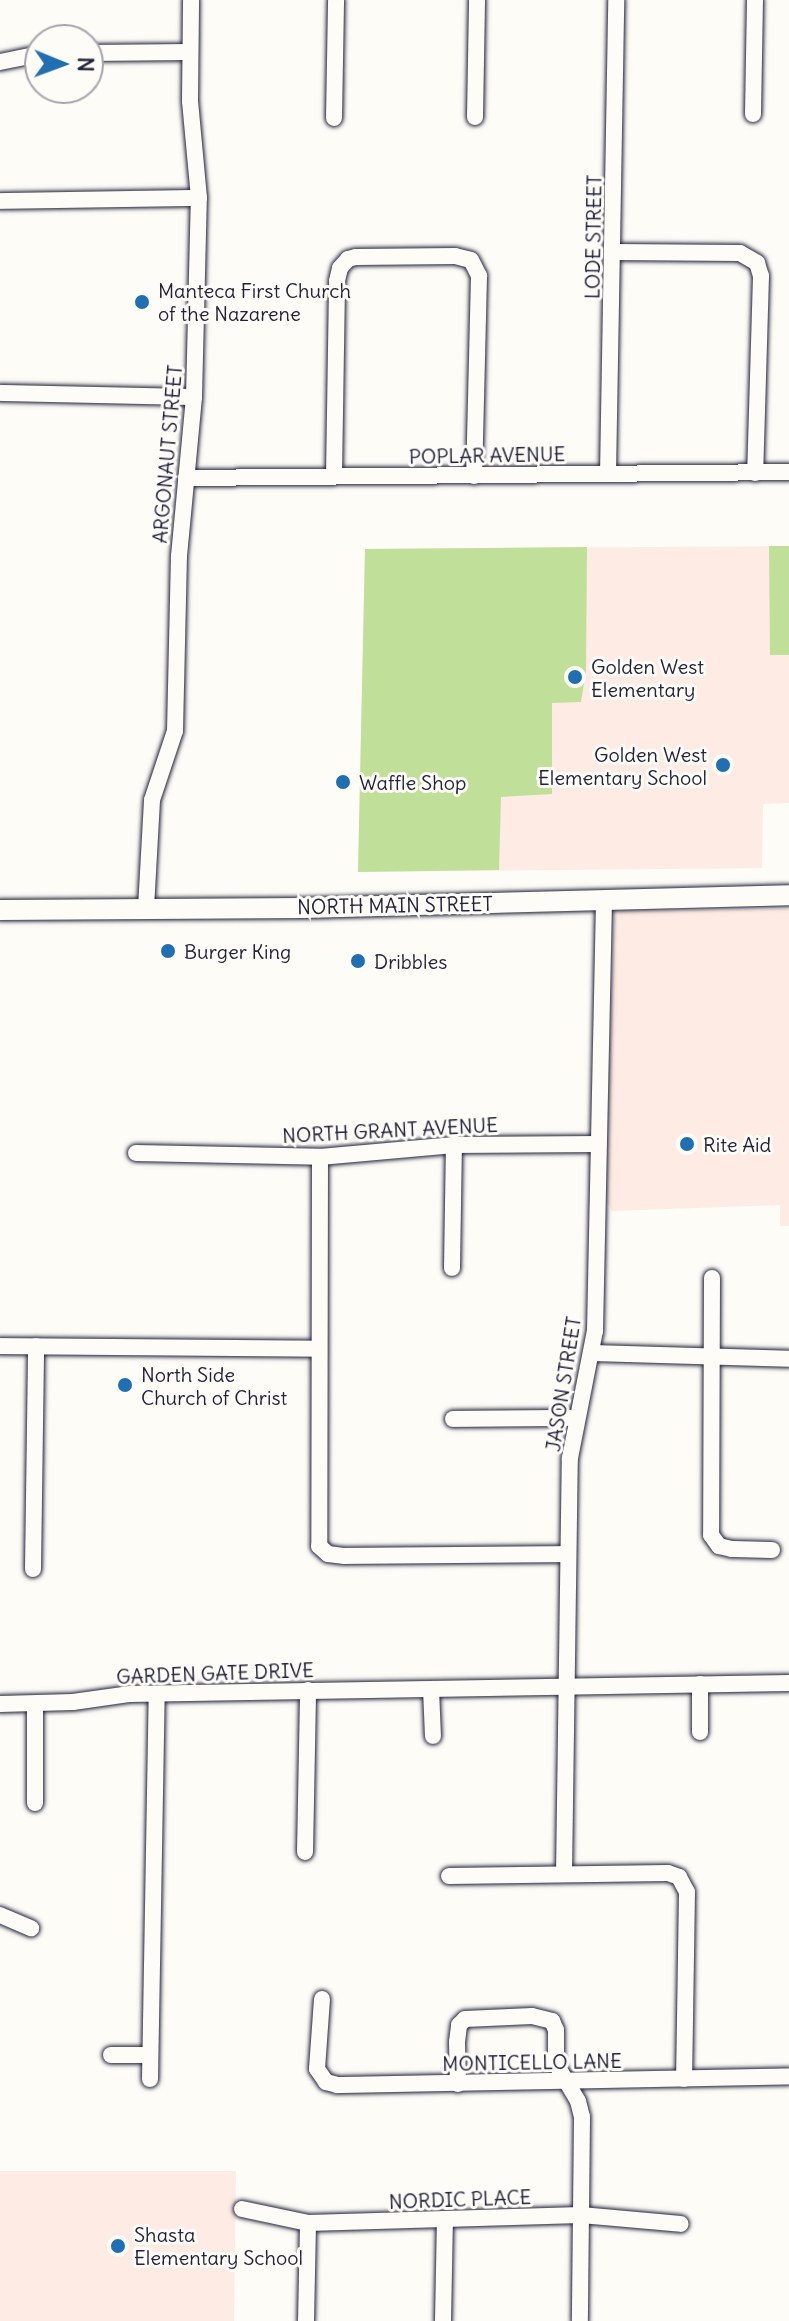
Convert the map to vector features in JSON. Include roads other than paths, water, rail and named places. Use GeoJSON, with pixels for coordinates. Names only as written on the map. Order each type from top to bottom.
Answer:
{"type":"FeatureCollection","features":[{"type":"Feature","properties":{"kind":"main road","name":"NORTH MAIN STREET"},"geometry":{"type":"LineString","coordinates":[[0,910],[604,901],[789,895]]}},
{"type":"Feature","properties":{"kind":"street","name":"ARGONAUT STREET"},"geometry":{"type":"LineString","coordinates":[[146,908],[152,800],[175,731],[179,556],[194,397],[199,198],[190,52],[191,0]]}},
{"type":"Feature","properties":{"kind":"street"},"geometry":{"type":"LineString","coordinates":[[334,118],[336,0]]}},
{"type":"Feature","properties":{"kind":"street"},"geometry":{"type":"LineString","coordinates":[[475,117],[477,0]]}},
{"type":"Feature","properties":{"kind":"street","name":"LODE STREET"},"geometry":{"type":"LineString","coordinates":[[608,474],[616,0]]}},
{"type":"Feature","properties":{"kind":"street"},"geometry":{"type":"LineString","coordinates":[[753,114],[755,0]]}},
{"type":"Feature","properties":{"kind":"street"},"geometry":{"type":"LineString","coordinates":[[104,53],[190,52]]}},
{"type":"Feature","properties":{"kind":"street"},"geometry":{"type":"LineString","coordinates":[[0,62],[24,57]]}},
{"type":"Feature","properties":{"kind":"street"},"geometry":{"type":"LineString","coordinates":[[0,201],[199,198]]}},
{"type":"Feature","properties":{"kind":"street"},"geometry":{"type":"LineString","coordinates":[[613,252],[740,253],[757,263],[761,276],[755,473]]}},
{"type":"Feature","properties":{"kind":"street"},"geometry":{"type":"LineString","coordinates":[[334,476],[337,281],[340,268],[356,257],[455,256],[471,260],[479,276],[474,476]]}},
{"type":"Feature","properties":{"kind":"street"},"geometry":{"type":"LineString","coordinates":[[0,393],[194,397]]}},
{"type":"Feature","properties":{"kind":"street","name":"POPLAR AVENUE"},"geometry":{"type":"LineString","coordinates":[[186,478],[789,472]]}},
{"type":"Feature","properties":{"kind":"street","name":"JASON STREET"},"geometry":{"type":"LineString","coordinates":[[564,1874],[570,1458],[595,1331],[604,901]]}},
{"type":"Feature","properties":{"kind":"street","name":"NORTH GRANT AVENUE"},"geometry":{"type":"LineString","coordinates":[[136,1153],[320,1157],[454,1145],[598,1144]]}},
{"type":"Feature","properties":{"kind":"street"},"geometry":{"type":"LineString","coordinates":[[452,1268],[454,1145]]}},
{"type":"Feature","properties":{"kind":"street"},"geometry":{"type":"LineString","coordinates":[[320,1157],[317,1539],[323,1551],[345,1556],[568,1554]]}},
{"type":"Feature","properties":{"kind":"street"},"geometry":{"type":"LineString","coordinates":[[712,1278],[711,1535],[719,1546],[772,1550]]}},
{"type":"Feature","properties":{"kind":"street"},"geometry":{"type":"LineString","coordinates":[[0,1346],[317,1349]]}},
{"type":"Feature","properties":{"kind":"street"},"geometry":{"type":"LineString","coordinates":[[33,1569],[36,1346]]}},
{"type":"Feature","properties":{"kind":"street"},"geometry":{"type":"LineString","coordinates":[[592,1353],[789,1359]]}},
{"type":"Feature","properties":{"kind":"street"},"geometry":{"type":"LineString","coordinates":[[453,1419],[576,1418]]}},
{"type":"Feature","properties":{"kind":"street","name":"GARDEN GATE DRIVE"},"geometry":{"type":"LineString","coordinates":[[0,1704],[157,1694],[789,1683]]}},
{"type":"Feature","properties":{"kind":"street"},"geometry":{"type":"LineString","coordinates":[[700,1684],[700,1732]]}},
{"type":"Feature","properties":{"kind":"street"},"geometry":{"type":"LineString","coordinates":[[431,1689],[433,1736]]}},
{"type":"Feature","properties":{"kind":"street"},"geometry":{"type":"LineString","coordinates":[[305,1852],[308,1690]]}},
{"type":"Feature","properties":{"kind":"street"},"geometry":{"type":"LineString","coordinates":[[150,2079],[157,1694]]}},
{"type":"Feature","properties":{"kind":"street"},"geometry":{"type":"LineString","coordinates":[[35,1704],[35,1803]]}},
{"type":"Feature","properties":{"kind":"street"},"geometry":{"type":"LineString","coordinates":[[449,1876],[645,1874],[679,1877],[687,1892],[684,2079]]}},
{"type":"Feature","properties":{"kind":"street"},"geometry":{"type":"LineString","coordinates":[[0,1915],[31,1928]]}},
{"type":"Feature","properties":{"kind":"street","name":"MONTICELLO LANE"},"geometry":{"type":"LineString","coordinates":[[322,1999],[317,2069],[326,2082],[458,2084],[565,2079],[789,2076]]}},
{"type":"Feature","properties":{"kind":"street"},"geometry":{"type":"LineString","coordinates":[[458,2084],[459,2025],[472,2017],[532,2016],[552,2021],[556,2030],[556,2064],[578,2101],[582,2117],[580,2321]]}},
{"type":"Feature","properties":{"kind":"street"},"geometry":{"type":"LineString","coordinates":[[111,2055],[150,2055]]}},
{"type":"Feature","properties":{"kind":"street","name":"NORDIC PLACE"},"geometry":{"type":"LineString","coordinates":[[242,2209],[308,2223],[581,2215],[681,2224]]}},
{"type":"Feature","properties":{"kind":"street"},"geometry":{"type":"LineString","coordinates":[[443,2321],[445,2220]]}},
{"type":"Feature","properties":{"kind":"street"},"geometry":{"type":"LineString","coordinates":[[306,2321],[308,2223]]}},
{"type":"Feature","properties":{"kind":"place","name":"Manteca First Church of the Nazarene"},"geometry":{"type":"Point","coordinates":[142,302]}},
{"type":"Feature","properties":{"kind":"place","name":"Golden West Elementary"},"geometry":{"type":"Point","coordinates":[575,677]}},
{"type":"Feature","properties":{"kind":"place","name":"Golden West Elementary School"},"geometry":{"type":"Point","coordinates":[723,765]}},
{"type":"Feature","properties":{"kind":"place","name":"Waffle Shop"},"geometry":{"type":"Point","coordinates":[343,782]}},
{"type":"Feature","properties":{"kind":"place","name":"Burger King"},"geometry":{"type":"Point","coordinates":[168,951]}},
{"type":"Feature","properties":{"kind":"place","name":"Dribbles"},"geometry":{"type":"Point","coordinates":[358,961]}},
{"type":"Feature","properties":{"kind":"place","name":"Rite Aid"},"geometry":{"type":"Point","coordinates":[687,1144]}},
{"type":"Feature","properties":{"kind":"place","name":"North Side Church of Christ"},"geometry":{"type":"Point","coordinates":[125,1385]}},
{"type":"Feature","properties":{"kind":"place","name":"Shasta Elementary School"},"geometry":{"type":"Point","coordinates":[118,2246]}}]}
